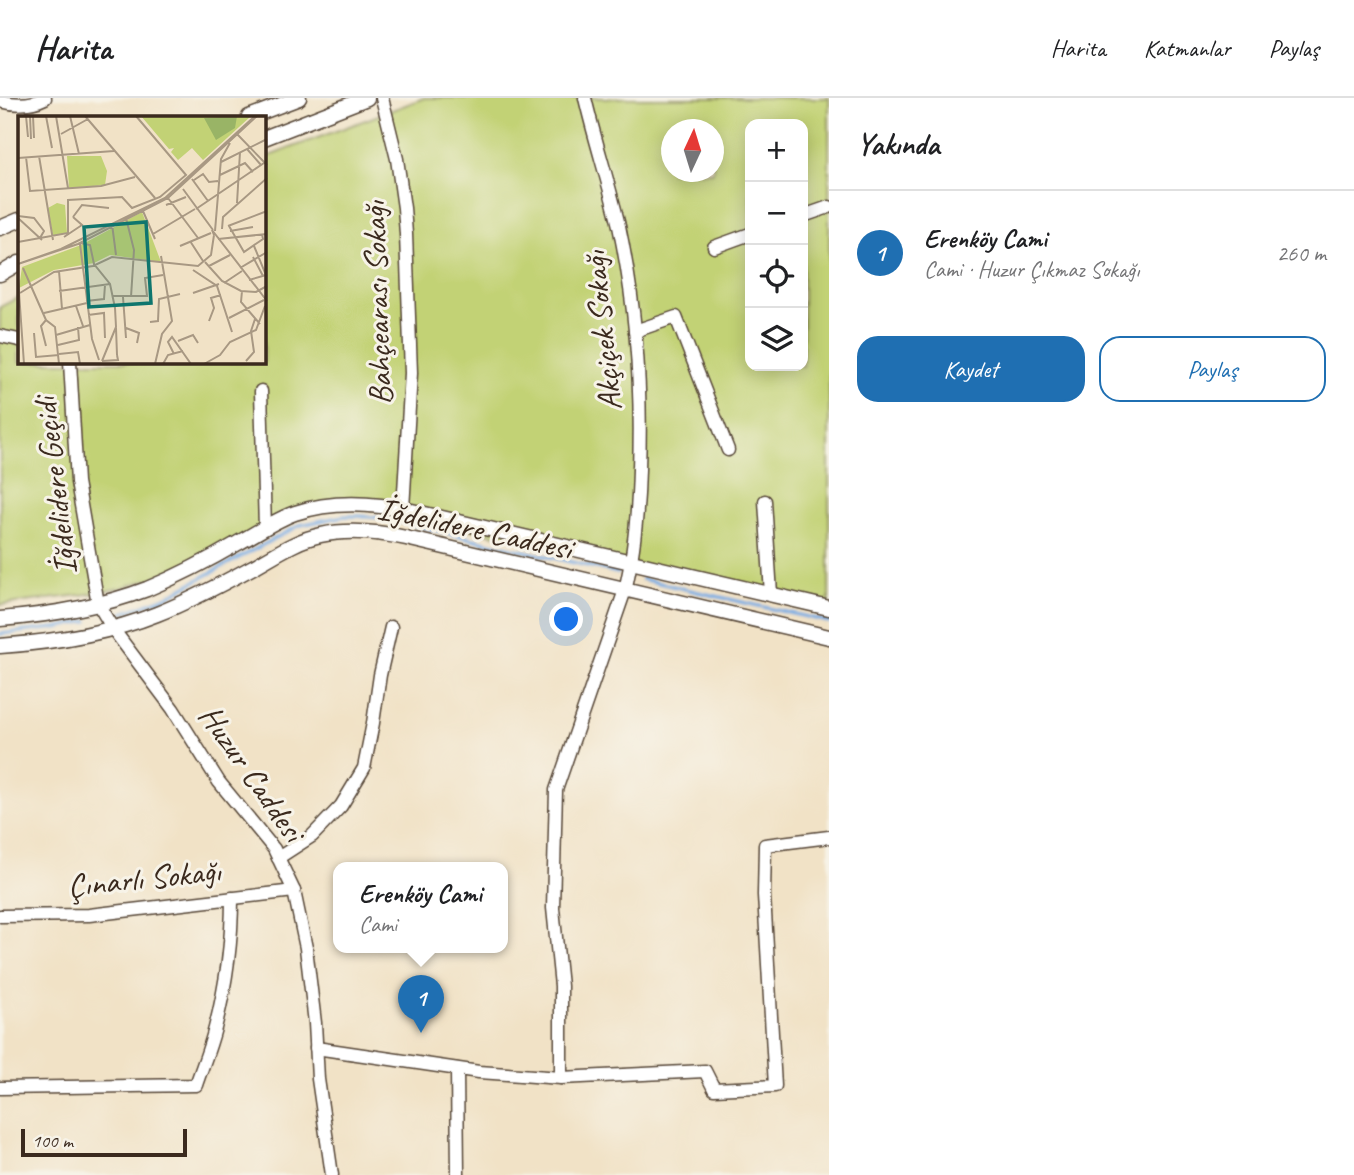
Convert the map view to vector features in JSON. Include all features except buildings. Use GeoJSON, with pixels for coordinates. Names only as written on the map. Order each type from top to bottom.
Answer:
{"type":"FeatureCollection","features":[{"type":"Feature","properties":{"kind":"street"},"geometry":{"type":"LineString","coordinates":[[0,101],[22,104],[45,98]]}},
{"type":"Feature","properties":{"kind":"street"},"geometry":{"type":"LineString","coordinates":[[252,116],[299,98]]}},
{"type":"Feature","properties":{"kind":"street"},"geometry":{"type":"LineString","coordinates":[[266,137],[367,98]]}},
{"type":"Feature","properties":{"kind":"street","name":"Bahçearası Sokağı"},"geometry":{"type":"LineString","coordinates":[[382,98],[397,159],[406,234],[411,373],[403,509]]}},
{"type":"Feature","properties":{"kind":"street","name":"Akçiçek Sokağı"},"geometry":{"type":"LineString","coordinates":[[561,1078],[561,986],[553,908],[556,790],[625,590],[636,527],[640,453],[635,331],[629,282],[619,226],[585,98]]}},
{"type":"Feature","properties":{"kind":"street"},"geometry":{"type":"LineString","coordinates":[[808,214],[829,207]]}},
{"type":"Feature","properties":{"kind":"street"},"geometry":{"type":"LineString","coordinates":[[0,228],[18,219]]}},
{"type":"Feature","properties":{"kind":"street"},"geometry":{"type":"LineString","coordinates":[[713,247],[745,236]]}},
{"type":"Feature","properties":{"kind":"street"},"geometry":{"type":"LineString","coordinates":[[0,274],[18,264]]}},
{"type":"Feature","properties":{"kind":"street"},"geometry":{"type":"LineString","coordinates":[[635,331],[676,317],[728,450]]}},
{"type":"Feature","properties":{"kind":"street"},"geometry":{"type":"LineString","coordinates":[[0,336],[18,340]]}},
{"type":"Feature","properties":{"kind":"street","name":"İğdelidere Geçidi"},"geometry":{"type":"LineString","coordinates":[[70,364],[77,482],[98,604]]}},
{"type":"Feature","properties":{"kind":"street"},"geometry":{"type":"LineString","coordinates":[[261,391],[265,528]]}},
{"type":"Feature","properties":{"kind":"street"},"geometry":{"type":"LineString","coordinates":[[765,501],[771,594]]}},
{"type":"Feature","properties":{"kind":"street","name":"İğdelidere Caddesi"},"geometry":{"type":"LineString","coordinates":[[0,619],[43,614],[124,597],[161,583],[295,513],[317,507],[358,504],[403,509],[829,608]]}},
{"type":"Feature","properties":{"kind":"street","name":"İğdelidere Caddesi"},"geometry":{"type":"LineString","coordinates":[[0,646],[60,640],[113,629],[156,615],[304,539],[344,532],[390,534],[829,637]]}},
{"type":"Feature","properties":{"kind":"street","name":"Huzur Caddesi"},"geometry":{"type":"LineString","coordinates":[[98,604],[113,629],[173,709],[219,782],[274,849],[294,891],[306,948],[323,1117],[332,1175]]}},
{"type":"Feature","properties":{"kind":"street"},"geometry":{"type":"LineString","coordinates":[[278,858],[312,836],[341,806],[364,768],[391,627]]}},
{"type":"Feature","properties":{"kind":"street"},"geometry":{"type":"LineString","coordinates":[[316,1048],[457,1069],[561,1078],[705,1070],[714,1089],[775,1086],[764,895],[765,845],[829,837]]}},
{"type":"Feature","properties":{"kind":"street","name":"Çınarlı Sokağı"},"geometry":{"type":"LineString","coordinates":[[0,916],[89,915],[294,891]]}},
{"type":"Feature","properties":{"kind":"street"},"geometry":{"type":"LineString","coordinates":[[0,1088],[196,1086],[221,1003],[232,923],[232,898]]}},
{"type":"Feature","properties":{"kind":"street"},"geometry":{"type":"LineString","coordinates":[[457,1069],[458,1175]]}},
{"type":"Feature","properties":{"kind":"green space"},"geometry":{"type":"Polygon","coordinates":[[[424,98],[829,98],[829,605],[333,501],[169,573],[96,593],[0,605],[0,307],[18,298],[18,364],[266,364],[266,157],[424,98]]]}},
{"type":"Feature","properties":{"kind":"waterway"},"geometry":{"type":"LineString","coordinates":[[123,613],[164,598],[300,525],[344,516],[383,518],[618,573]]}},
{"type":"Feature","properties":{"kind":"waterway"},"geometry":{"type":"LineString","coordinates":[[642,579],[829,622]]}},
{"type":"Feature","properties":{"kind":"waterway"},"geometry":{"type":"LineString","coordinates":[[0,634],[56,628],[88,621]]}},
{"type":"Feature","properties":{"kind":"place","name":"Erenköy Cami"},"geometry":{"type":"Point","coordinates":[421,1033]}}]}
